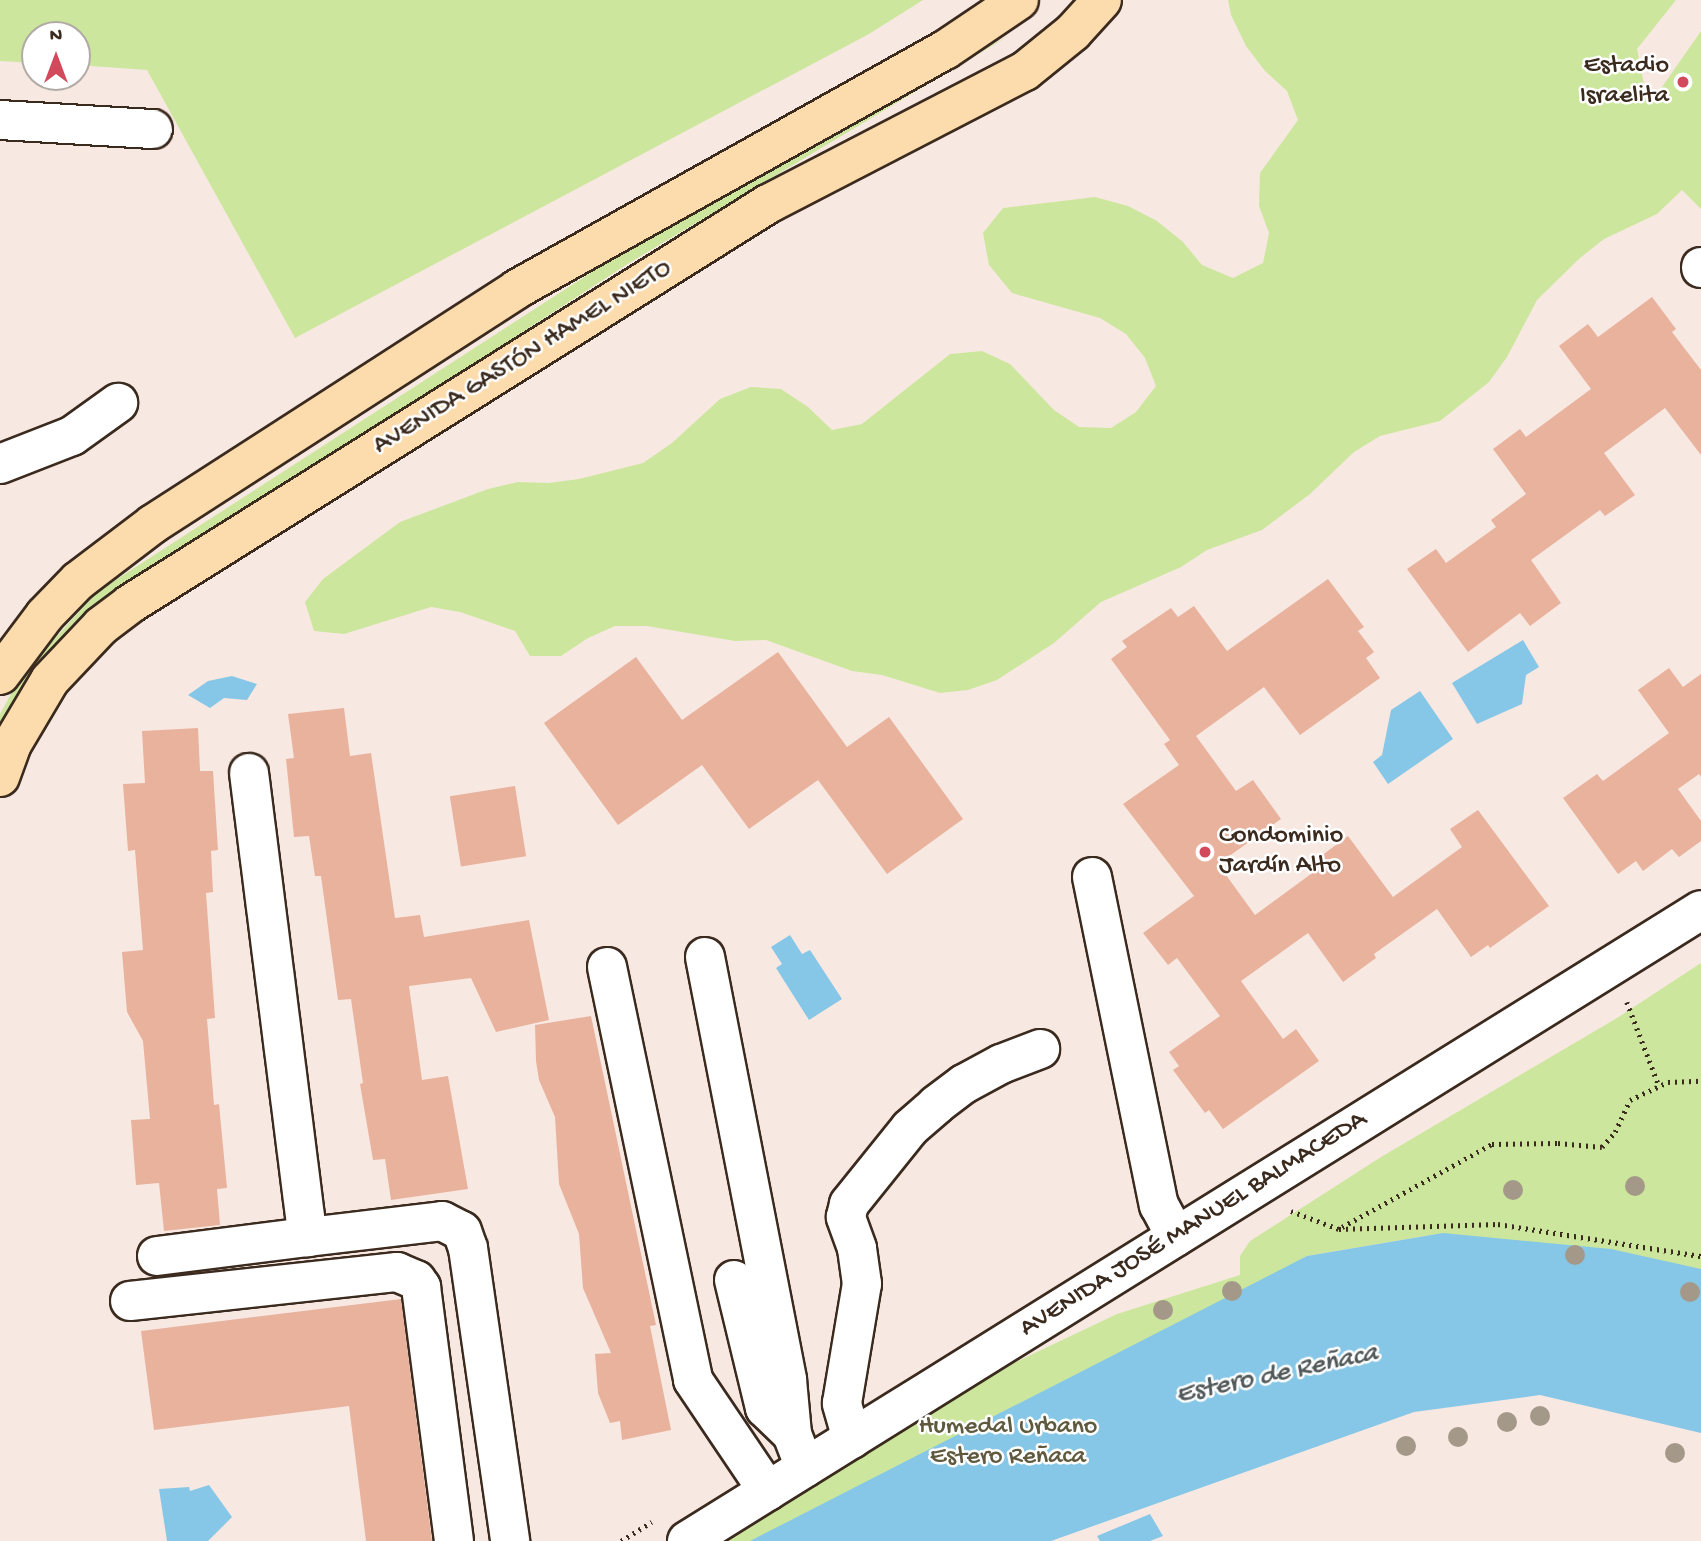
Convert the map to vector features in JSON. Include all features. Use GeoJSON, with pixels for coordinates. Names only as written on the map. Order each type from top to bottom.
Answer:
{"type":"FeatureCollection","features":[{"type":"Feature","properties":{"kind":"main road"},"geometry":{"type":"LineString","coordinates":[[0,675],[45,615],[78,581],[153,524],[517,289],[945,50],[1019,0]]}},
{"type":"Feature","properties":{"kind":"main road","name":"AVENIDA GASTÓN HAMEL NIETO"},"geometry":{"type":"LineString","coordinates":[[0,777],[12,744],[50,680],[74,652],[130,604],[768,204],[1025,71],[1073,32],[1102,0]]}},
{"type":"Feature","properties":{"kind":"street"},"geometry":{"type":"LineString","coordinates":[[0,120],[153,129]]}},
{"type":"Feature","properties":{"kind":"street"},"geometry":{"type":"LineString","coordinates":[[0,464],[72,436],[118,403]]}},
{"type":"Feature","properties":{"kind":"street"},"geometry":{"type":"LineString","coordinates":[[249,773],[308,1237]]}},
{"type":"Feature","properties":{"kind":"street"},"geometry":{"type":"LineString","coordinates":[[1092,877],[1158,1205],[1176,1237]]}},
{"type":"Feature","properties":{"kind":"street","name":"AVENIDA JOSÉ MANUEL BALMACEDA"},"geometry":{"type":"LineString","coordinates":[[687,1541],[768,1491],[799,1451],[852,1438],[1701,910]]}},
{"type":"Feature","properties":{"kind":"street"},"geometry":{"type":"LineString","coordinates":[[705,957],[799,1451]]}},
{"type":"Feature","properties":{"kind":"street"},"geometry":{"type":"LineString","coordinates":[[607,967],[693,1380],[768,1491]]}},
{"type":"Feature","properties":{"kind":"street"},"geometry":{"type":"LineString","coordinates":[[852,1438],[842,1404],[862,1284],[857,1248],[846,1217],[849,1204],[910,1128],[936,1105],[977,1078],[1040,1049]]}},
{"type":"Feature","properties":{"kind":"street"},"geometry":{"type":"LineString","coordinates":[[157,1256],[442,1221],[462,1231],[468,1248],[510,1541]]}},
{"type":"Feature","properties":{"kind":"street"},"geometry":{"type":"LineString","coordinates":[[130,1301],[397,1272],[416,1280],[421,1287],[454,1541]]}},
{"type":"Feature","properties":{"kind":"street"},"geometry":{"type":"LineString","coordinates":[[734,1280],[765,1408],[799,1451]]}},
{"type":"Feature","properties":{"kind":"path"},"geometry":{"type":"LineString","coordinates":[[1625,998],[1659,1086]]}},
{"type":"Feature","properties":{"kind":"path"},"geometry":{"type":"LineString","coordinates":[[1339,1229],[1492,1144],[1558,1143],[1602,1147],[1615,1132],[1630,1100],[1668,1082],[1701,1081]]}},
{"type":"Feature","properties":{"kind":"path"},"geometry":{"type":"LineString","coordinates":[[1285,1209],[1339,1229],[1498,1224],[1701,1256]]}},
{"type":"Feature","properties":{"kind":"green space"},"geometry":{"type":"Polygon","coordinates":[[[0,0],[923,0],[869,34],[295,338],[147,70],[91,66],[91,21],[21,21],[21,62],[0,61],[0,0]]]}},
{"type":"Feature","properties":{"kind":"green space"},"geometry":{"type":"Polygon","coordinates":[[[1228,0],[1676,0],[1637,49],[1646,95],[1653,100],[1701,31],[1701,209],[1682,190],[1657,214],[1604,239],[1580,258],[1537,300],[1507,357],[1489,382],[1440,421],[1380,436],[1354,452],[1310,494],[1262,530],[1207,550],[1181,567],[1101,602],[1054,643],[997,680],[968,690],[940,693],[882,675],[852,671],[766,640],[735,641],[647,626],[615,626],[588,638],[561,656],[530,656],[515,631],[460,612],[431,607],[344,634],[314,631],[305,602],[323,579],[400,522],[488,489],[518,482],[549,483],[579,479],[643,463],[672,443],[720,399],[751,387],[781,389],[808,407],[832,430],[862,424],[950,354],[982,351],[1010,364],[1054,410],[1079,427],[1111,428],[1136,412],[1156,386],[1145,358],[1126,334],[1100,318],[1012,293],[989,265],[983,233],[1003,208],[1095,197],[1128,206],[1157,221],[1183,242],[1202,265],[1233,278],[1263,263],[1269,233],[1259,206],[1260,173],[1298,120],[1287,91],[1265,71],[1246,46],[1231,15],[1228,0]]]}},
{"type":"Feature","properties":{"kind":"green space"},"geometry":{"type":"Polygon","coordinates":[[[1010,35],[629,263],[116,596],[0,742],[0,714],[21,676],[97,592],[626,250],[821,137],[1010,35]]]}},
{"type":"Feature","properties":{"kind":"green space"},"geometry":{"type":"Polygon","coordinates":[[[1701,963],[1701,1393],[1522,1362],[952,1541],[687,1541],[871,1431],[1117,1314],[1240,1275],[1240,1256],[1250,1241],[1381,1157],[1617,1018],[1701,963]],[[1443,1233],[1307,1256],[1292,1265],[1443,1233]]]}},
{"type":"Feature","properties":{"kind":"water"},"geometry":{"type":"Polygon","coordinates":[[[1523,640],[1539,667],[1526,675],[1522,704],[1477,724],[1452,683],[1523,640]]]}},
{"type":"Feature","properties":{"kind":"water"},"geometry":{"type":"Polygon","coordinates":[[[232,676],[257,684],[247,700],[224,698],[210,708],[188,695],[208,681],[232,676]]]}},
{"type":"Feature","properties":{"kind":"water"},"geometry":{"type":"Polygon","coordinates":[[[1420,691],[1453,739],[1388,784],[1373,762],[1382,755],[1391,710],[1420,691]]]}},
{"type":"Feature","properties":{"kind":"water"},"geometry":{"type":"Polygon","coordinates":[[[790,935],[802,954],[810,950],[842,999],[809,1020],[776,968],[782,964],[771,947],[790,935]]]}},
{"type":"Feature","properties":{"kind":"water","name":"Humedal Urbano Estero Reñaca"},"geometry":{"type":"Polygon","coordinates":[[[1443,1233],[1611,1249],[1701,1269],[1701,1433],[1540,1395],[1414,1412],[1051,1541],[750,1541],[1307,1256],[1443,1233]]]}},
{"type":"Feature","properties":{"kind":"water"},"geometry":{"type":"Polygon","coordinates":[[[209,1485],[232,1517],[208,1541],[167,1541],[159,1489],[189,1487],[190,1491],[209,1485]]]}},
{"type":"Feature","properties":{"kind":"water"},"geometry":{"type":"Polygon","coordinates":[[[1150,1514],[1163,1536],[1150,1541],[1100,1541],[1097,1536],[1150,1514]]]}},
{"type":"Feature","properties":{"kind":"building"},"geometry":{"type":"Polygon","coordinates":[[[1652,297],[1676,329],[1672,332],[1701,370],[1701,455],[1665,408],[1604,453],[1635,495],[1605,516],[1600,510],[1531,560],[1561,603],[1530,626],[1520,613],[1468,652],[1407,569],[1436,549],[1446,563],[1496,527],[1491,520],[1526,494],[1493,449],[1520,429],[1526,437],[1591,389],[1559,346],[1588,324],[1598,337],[1652,297]]]}},
{"type":"Feature","properties":{"kind":"building","name":"Condominio Jardín Alto"},"geometry":{"type":"Polygon","coordinates":[[[1328,579],[1364,627],[1358,631],[1374,652],[1366,658],[1380,678],[1300,735],[1264,687],[1196,736],[1236,791],[1253,780],[1281,819],[1218,864],[1255,915],[1326,863],[1321,856],[1348,836],[1393,897],[1462,847],[1450,829],[1478,810],[1549,906],[1490,948],[1488,945],[1471,957],[1437,909],[1374,954],[1376,958],[1343,982],[1308,933],[1241,981],[1283,1039],[1296,1029],[1319,1061],[1223,1129],[1209,1110],[1205,1113],[1173,1070],[1179,1066],[1169,1052],[1220,1016],[1177,958],[1168,965],[1143,933],[1194,896],[1123,804],[1179,765],[1164,744],[1170,740],[1111,659],[1127,647],[1122,641],[1171,608],[1178,617],[1194,606],[1227,651],[1328,579]]]}},
{"type":"Feature","properties":{"kind":"building"},"geometry":{"type":"Polygon","coordinates":[[[778,652],[847,747],[889,717],[963,819],[887,874],[818,780],[749,829],[702,765],[618,825],[544,723],[636,657],[682,720],[778,652]]]}},
{"type":"Feature","properties":{"kind":"building"},"geometry":{"type":"Polygon","coordinates":[[[1669,668],[1683,687],[1701,674],[1701,777],[1699,774],[1678,789],[1701,821],[1701,841],[1679,857],[1672,849],[1643,871],[1636,861],[1618,874],[1563,798],[1597,774],[1603,781],[1669,733],[1638,690],[1669,668]]]}},
{"type":"Feature","properties":{"kind":"building"},"geometry":{"type":"Polygon","coordinates":[[[344,708],[350,756],[371,753],[395,918],[420,915],[424,937],[529,920],[549,1020],[496,1032],[471,978],[409,986],[422,1080],[448,1076],[468,1189],[391,1200],[385,1159],[373,1160],[360,1084],[363,1083],[351,999],[338,1000],[321,876],[315,876],[309,836],[294,837],[286,759],[294,758],[288,714],[344,708]]]}},
{"type":"Feature","properties":{"kind":"building"},"geometry":{"type":"Polygon","coordinates":[[[198,728],[200,771],[213,771],[218,850],[211,851],[213,892],[206,893],[215,1018],[207,1019],[214,1105],[219,1104],[227,1188],[217,1189],[220,1225],[164,1231],[159,1183],[136,1185],[131,1120],[150,1119],[143,1041],[127,1012],[122,952],[143,950],[135,850],[128,851],[123,784],[145,783],[142,731],[198,728]]]}},
{"type":"Feature","properties":{"kind":"building"},"geometry":{"type":"Polygon","coordinates":[[[515,786],[526,856],[461,866],[450,796],[515,786]]]}},
{"type":"Feature","properties":{"kind":"building"},"geometry":{"type":"Polygon","coordinates":[[[591,1016],[656,1325],[650,1326],[671,1430],[622,1440],[620,1421],[610,1423],[598,1393],[595,1354],[611,1353],[583,1288],[579,1234],[559,1184],[555,1117],[539,1080],[536,1061],[535,1025],[591,1016]]]}},
{"type":"Feature","properties":{"kind":"building"},"geometry":{"type":"Polygon","coordinates":[[[401,1299],[432,1541],[366,1541],[349,1406],[154,1430],[141,1331],[401,1299]]]}},
{"type":"Feature","properties":{"kind":"place","name":"Estadio Israelita"},"geometry":{"type":"Point","coordinates":[1683,82]}},
{"type":"Feature","properties":{"kind":"place","name":"Condominio Jardín Alto"},"geometry":{"type":"Point","coordinates":[1205,852]}},
{"type":"Feature","properties":{"kind":"water label","name":"Estero de Reñaca"},"geometry":{"type":"Point","coordinates":[1277,1375]}}]}
